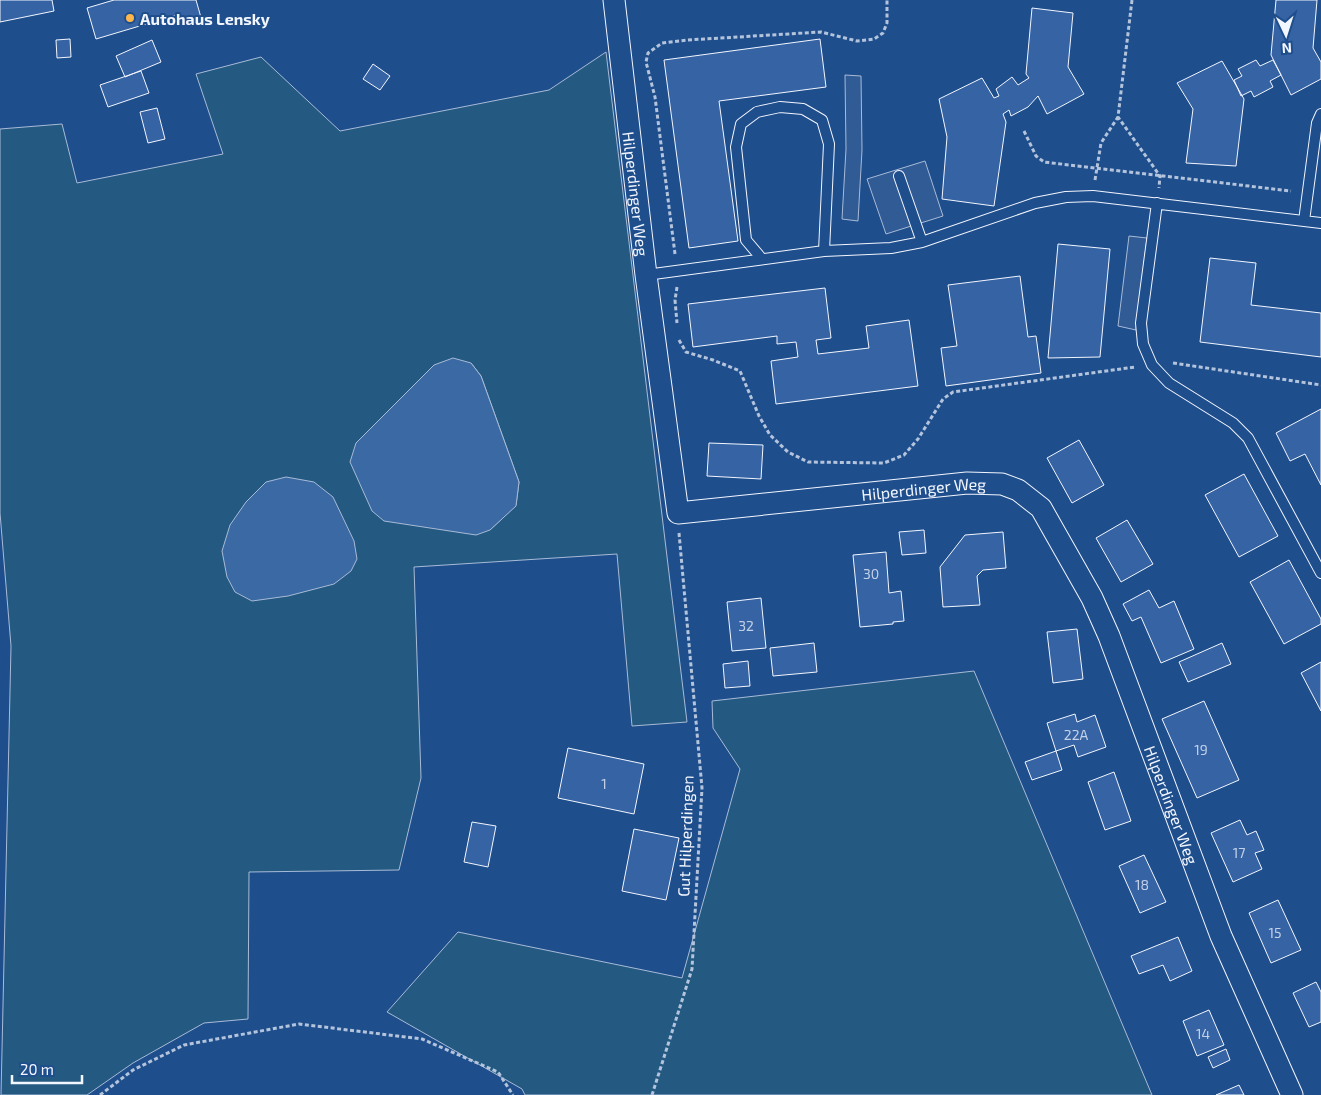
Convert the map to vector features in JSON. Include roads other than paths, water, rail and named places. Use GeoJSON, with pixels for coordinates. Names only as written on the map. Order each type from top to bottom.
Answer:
{"type":"FeatureCollection","features":[{"type":"Feature","properties":{"kind":"street","name":"Hilperdinger Weg"},"geometry":{"type":"LineString","coordinates":[[614,0],[646,275],[678,513],[967,483],[1002,484],[1018,490],[1041,508],[1092,598],[1109,636],[1221,936],[1292,1095]]}},
{"type":"Feature","properties":{"kind":"lane"},"geometry":{"type":"LineString","coordinates":[[762,259],[746,240],[736,147],[741,124],[757,112],[780,107],[803,109],[822,120],[829,144],[824,251]]}},
{"type":"Feature","properties":{"kind":"lane"},"geometry":{"type":"LineString","coordinates":[[1304,221],[1317,123],[1321,114]]}},
{"type":"Feature","properties":{"kind":"lane"},"geometry":{"type":"LineString","coordinates":[[899,176],[922,242]]}},
{"type":"Feature","properties":{"kind":"lane"},"geometry":{"type":"LineString","coordinates":[[646,275],[824,251],[891,248],[922,242],[1035,203],[1066,198],[1093,196],[1321,223]]}},
{"type":"Feature","properties":{"kind":"lane"},"geometry":{"type":"LineString","coordinates":[[1157,203],[1141,323],[1143,344],[1152,365],[1169,383],[1233,422],[1248,438],[1321,573]]}},
{"type":"Feature","properties":{"kind":"place","name":"Autohaus Lensky"},"geometry":{"type":"Point","coordinates":[130,18]}}]}
